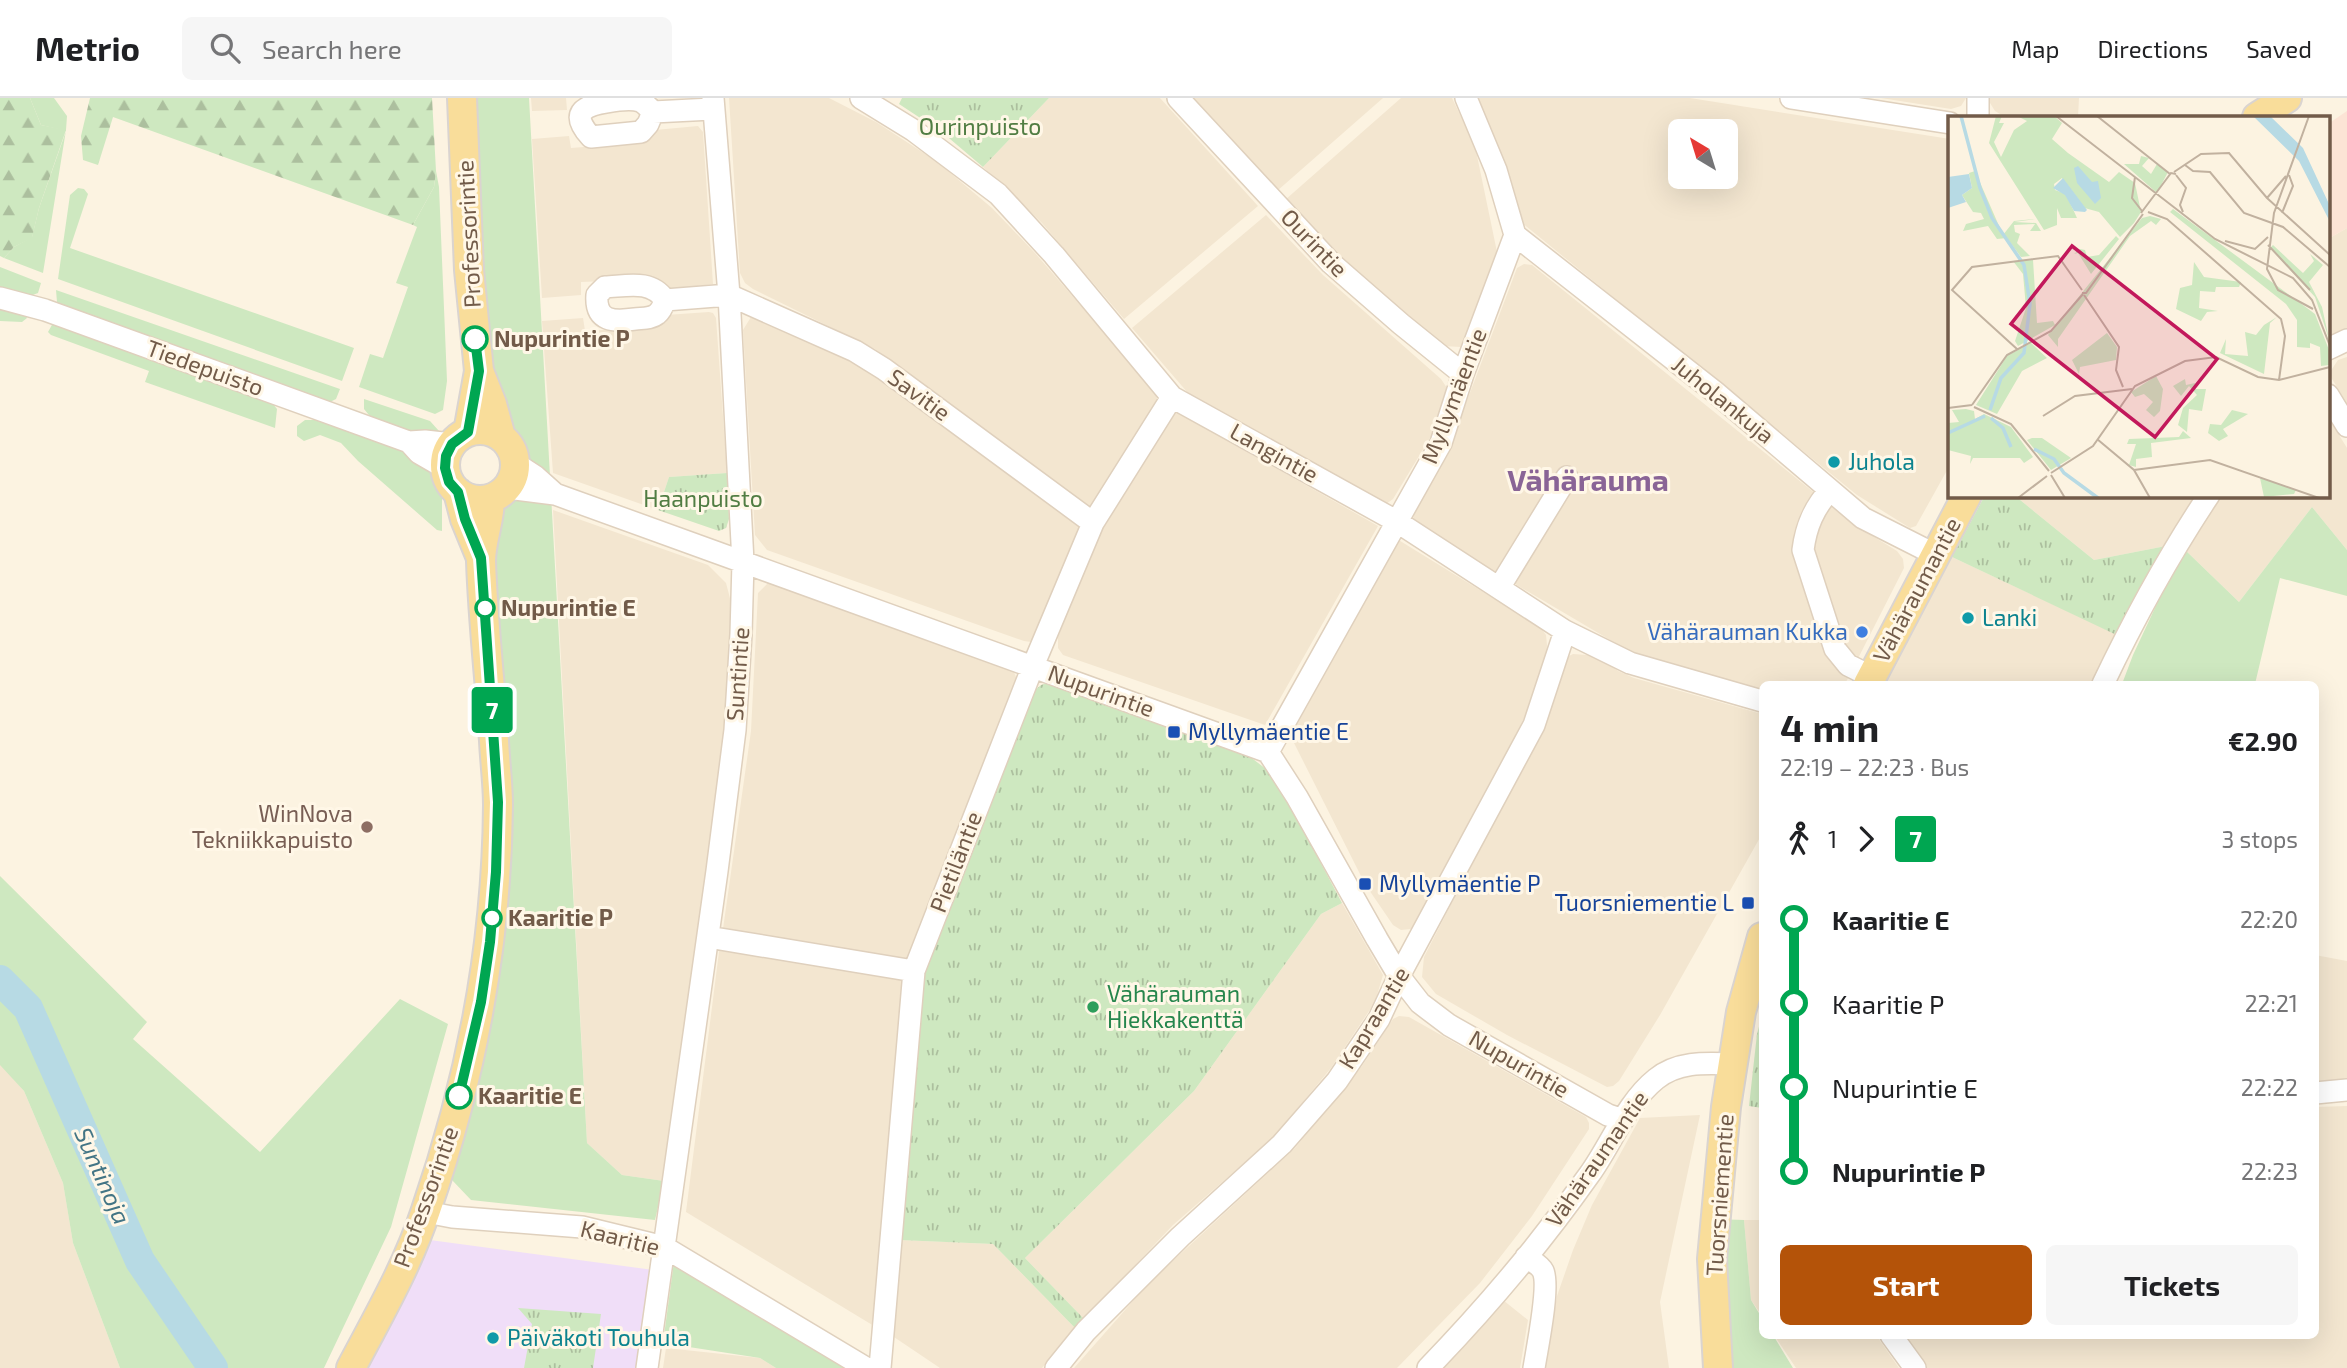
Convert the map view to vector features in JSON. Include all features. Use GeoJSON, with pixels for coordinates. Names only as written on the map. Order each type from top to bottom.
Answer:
{"type":"FeatureCollection","features":[{"type":"Feature","properties":{"kind":"main road","name":"Professorintie"},"geometry":{"type":"LineString","coordinates":[[351,1368],[396,1280],[426,1212],[454,1118],[481,1002],[490,942],[498,802],[481,558],[490,517],[504,483],[511,449],[502,438],[479,371],[469,270],[461,98]]}},
{"type":"Feature","properties":{"kind":"main road"},"geometry":{"type":"LineString","coordinates":[[2259,116],[2287,98]]}},
{"type":"Feature","properties":{"kind":"main road","name":"Professorintie"},"geometry":{"type":"LineString","coordinates":[[479,371],[456,459],[465,519],[481,558]]}},
{"type":"Feature","properties":{"kind":"main road"},"geometry":{"type":"LineString","coordinates":[[502,438],[486,430],[456,459],[474,500],[504,483]]}},
{"type":"Feature","properties":{"kind":"main road","name":"Vähäraumantie"},"geometry":{"type":"LineString","coordinates":[[1870,681],[1966,497]]}},
{"type":"Feature","properties":{"kind":"main road"},"geometry":{"type":"LineString","coordinates":[[1732,1064],[1741,1012],[1759,948]]}},
{"type":"Feature","properties":{"kind":"main road","name":"Tuorsniementie"},"geometry":{"type":"LineString","coordinates":[[1718,1368],[1712,1259],[1732,1064]]}},
{"type":"Feature","properties":{"kind":"street","name":"Langintie"},"geometry":{"type":"LineString","coordinates":[[861,98],[913,130],[998,194],[1054,255],[1172,397],[1396,521],[1565,631],[1630,663],[1759,700]]}},
{"type":"Feature","properties":{"kind":"street","name":"Ourintie"},"geometry":{"type":"LineString","coordinates":[[1178,98],[1331,263],[1462,374]]}},
{"type":"Feature","properties":{"kind":"street"},"geometry":{"type":"LineString","coordinates":[[1466,98],[1496,170],[1515,235]]}},
{"type":"Feature","properties":{"kind":"street"},"geometry":{"type":"LineString","coordinates":[[1791,98],[1820,100],[1948,123]]}},
{"type":"Feature","properties":{"kind":"street"},"geometry":{"type":"LineString","coordinates":[[1978,98],[1978,116]]}},
{"type":"Feature","properties":{"kind":"street"},"geometry":{"type":"LineString","coordinates":[[653,112],[713,103]]}},
{"type":"Feature","properties":{"kind":"street","name":"Suntintie"},"geometry":{"type":"LineString","coordinates":[[647,1368],[735,730],[741,634],[743,562],[729,295],[713,103]]}},
{"type":"Feature","properties":{"kind":"street","name":"Myllymäentie"},"geometry":{"type":"LineString","coordinates":[[1268,752],[1440,443],[1462,374],[1515,235]]}},
{"type":"Feature","properties":{"kind":"street","name":"Juholankuja"},"geometry":{"type":"LineString","coordinates":[[1515,235],[1715,392],[1863,518],[1936,555]]}},
{"type":"Feature","properties":{"kind":"street"},"geometry":{"type":"LineString","coordinates":[[665,300],[729,295]]}},
{"type":"Feature","properties":{"kind":"street","name":"Savitie"},"geometry":{"type":"LineString","coordinates":[[729,295],[864,357],[1093,523]]}},
{"type":"Feature","properties":{"kind":"street","name":"Tiedepuisto"},"geometry":{"type":"LineString","coordinates":[[0,298],[45,310],[409,442],[425,441],[456,459]]}},
{"type":"Feature","properties":{"kind":"street"},"geometry":{"type":"LineString","coordinates":[[2330,348],[2347,340]]}},
{"type":"Feature","properties":{"kind":"street","name":"Pietiläntie"},"geometry":{"type":"LineString","coordinates":[[880,1368],[914,971],[1033,666],[1093,523],[1172,397]]}},
{"type":"Feature","properties":{"kind":"street"},"geometry":{"type":"LineString","coordinates":[[2330,398],[2347,426]]}},
{"type":"Feature","properties":{"kind":"street"},"geometry":{"type":"LineString","coordinates":[[1499,588],[1567,477]]}},
{"type":"Feature","properties":{"kind":"street","name":"Nupurintie"},"geometry":{"type":"LineString","coordinates":[[504,483],[555,494],[1268,752],[1297,797],[1399,975],[1420,1003],[1449,1025],[1608,1115],[1623,1120]]}},
{"type":"Feature","properties":{"kind":"street"},"geometry":{"type":"LineString","coordinates":[[1830,490],[1817,505],[1810,520],[1803,550],[1835,649],[1848,665],[1870,681]]}},
{"type":"Feature","properties":{"kind":"street"},"geometry":{"type":"LineString","coordinates":[[2104,681],[2177,545],[2208,497]]}},
{"type":"Feature","properties":{"kind":"street","name":"Kapraantie"},"geometry":{"type":"LineString","coordinates":[[1056,1368],[1086,1331],[1180,1237],[1282,1144],[1337,1081],[1379,1019],[1399,975],[1534,726],[1565,631]]}},
{"type":"Feature","properties":{"kind":"street"},"geometry":{"type":"LineString","coordinates":[[708,937],[914,971]]}},
{"type":"Feature","properties":{"kind":"street","name":"Vähäraumantie"},"geometry":{"type":"LineString","coordinates":[[1428,1368],[1526,1257],[1590,1173],[1643,1091],[1658,1077],[1682,1066],[1698,1063],[1732,1064]]}},
{"type":"Feature","properties":{"kind":"street"},"geometry":{"type":"LineString","coordinates":[[2319,1093],[2347,1090]]}},
{"type":"Feature","properties":{"kind":"street","name":"Kaaritie"},"geometry":{"type":"LineString","coordinates":[[426,1212],[453,1217],[582,1227],[664,1247],[866,1368]]}},
{"type":"Feature","properties":{"kind":"street"},"geometry":{"type":"LineString","coordinates":[[1526,1257],[1545,1273],[1534,1368]]}},
{"type":"Feature","properties":{"kind":"street"},"geometry":{"type":"LineString","coordinates":[[1894,1339],[1915,1368]]}},
{"type":"Feature","properties":{"kind":"shaded area"},"geometry":{"type":"Polygon","coordinates":[[[531,98],[566,98],[567,110],[532,111],[531,98]]]}},
{"type":"Feature","properties":{"kind":"shaded area"},"geometry":{"type":"Polygon","coordinates":[[[729,98],[829,98],[876,122],[936,161],[992,208],[1035,253],[1152,388],[1157,398],[1156,406],[1092,508],[875,349],[745,283],[740,273],[729,98]]]}},
{"type":"Feature","properties":{"kind":"shaded area"},"geometry":{"type":"Polygon","coordinates":[[[1049,98],[1160,98],[1258,206],[1124,319],[1042,223],[983,167],[1049,98]]]}},
{"type":"Feature","properties":{"kind":"shaded area"},"geometry":{"type":"Polygon","coordinates":[[[1193,98],[1383,98],[1277,191],[1193,98]]]}},
{"type":"Feature","properties":{"kind":"shaded area"},"geometry":{"type":"Polygon","coordinates":[[[1401,98],[1452,98],[1475,146],[1497,252],[1461,347],[1443,346],[1365,281],[1285,200],[1401,98]]]}},
{"type":"Feature","properties":{"kind":"shaded area"},"geometry":{"type":"Polygon","coordinates":[[[1477,98],[1690,98],[1948,139],[1948,469],[1916,526],[1910,528],[1857,495],[1522,223],[1515,212],[1502,157],[1477,98]]]}},
{"type":"Feature","properties":{"kind":"shaded area"},"geometry":{"type":"Polygon","coordinates":[[[1881,98],[1966,98],[1961,106],[1951,109],[1881,98]]]}},
{"type":"Feature","properties":{"kind":"shaded area"},"geometry":{"type":"Polygon","coordinates":[[[1987,98],[2079,98],[2078,116],[2003,116],[1995,111],[1987,98]]]}},
{"type":"Feature","properties":{"kind":"shaded area"},"geometry":{"type":"Polygon","coordinates":[[[2347,111],[2347,228],[2330,238],[2330,123],[2347,111]]]}},
{"type":"Feature","properties":{"kind":"shaded area"},"geometry":{"type":"Polygon","coordinates":[[[698,126],[703,132],[713,284],[666,290],[656,279],[581,282],[581,295],[542,298],[532,139],[569,136],[571,148],[646,142],[655,130],[698,126]]]}},
{"type":"Feature","properties":{"kind":"shaded area"},"geometry":{"type":"Polygon","coordinates":[[[1266,215],[1323,275],[1441,379],[1447,388],[1447,398],[1436,428],[1393,499],[1386,504],[1377,503],[1188,393],[1132,328],[1266,215]]]}},
{"type":"Feature","properties":{"kind":"shaded area"},"geometry":{"type":"Polygon","coordinates":[[[2347,228],[2347,328],[2330,336],[2330,238],[2347,228]]]}},
{"type":"Feature","properties":{"kind":"shaded area"},"geometry":{"type":"Polygon","coordinates":[[[1524,264],[1532,265],[1853,524],[1897,551],[1903,559],[1904,568],[1847,681],[1759,681],[1759,688],[1634,654],[1418,527],[1413,519],[1415,511],[1445,459],[1517,268],[1524,264]]]}},
{"type":"Feature","properties":{"kind":"shaded area"},"geometry":{"type":"Polygon","coordinates":[[[709,312],[716,318],[727,473],[669,477],[658,510],[553,473],[542,321],[583,318],[585,331],[658,327],[666,315],[709,312]]]}},
{"type":"Feature","properties":{"kind":"shaded area"},"geometry":{"type":"Polygon","coordinates":[[[751,317],[759,318],[867,367],[1084,529],[1038,637],[1031,642],[1024,641],[767,550],[755,535],[743,330],[751,317]]]}},
{"type":"Feature","properties":{"kind":"shaded area"},"geometry":{"type":"Polygon","coordinates":[[[2347,357],[2347,403],[2330,372],[2338,360],[2347,357]]]}},
{"type":"Feature","properties":{"kind":"shaded area"},"geometry":{"type":"Polygon","coordinates":[[[1175,411],[1378,526],[1265,725],[1063,655],[1058,648],[1058,637],[1099,534],[1175,411]]]}},
{"type":"Feature","properties":{"kind":"shaded area"},"geometry":{"type":"Polygon","coordinates":[[[2330,420],[2347,448],[2347,550],[2312,507],[2239,602],[2183,548],[2219,497],[2330,497],[2330,420]]]}},
{"type":"Feature","properties":{"kind":"shaded area"},"geometry":{"type":"Polygon","coordinates":[[[2016,497],[2197,497],[2166,546],[2094,560],[2016,497]]]}},
{"type":"Feature","properties":{"kind":"shaded area"},"geometry":{"type":"Polygon","coordinates":[[[553,510],[708,565],[726,583],[732,606],[723,748],[664,1181],[622,1175],[587,1143],[553,510]]]}},
{"type":"Feature","properties":{"kind":"shaded area"},"geometry":{"type":"Polygon","coordinates":[[[1397,539],[1540,627],[1546,635],[1547,645],[1546,663],[1536,693],[1504,759],[1418,922],[1411,929],[1401,930],[1393,925],[1365,884],[1292,739],[1291,728],[1397,539]]]}},
{"type":"Feature","properties":{"kind":"shaded area"},"geometry":{"type":"Polygon","coordinates":[[[1952,557],[2120,636],[2102,681],[1887,681],[1952,557]]]}},
{"type":"Feature","properties":{"kind":"shaded area"},"geometry":{"type":"Polygon","coordinates":[[[768,583],[1014,672],[1018,682],[907,962],[723,929],[751,731],[758,593],[768,583]]]}},
{"type":"Feature","properties":{"kind":"shaded area"},"geometry":{"type":"Polygon","coordinates":[[[1573,654],[1600,656],[1618,671],[1634,678],[1759,713],[1759,839],[1660,1015],[1619,1081],[1607,1087],[1436,994],[1422,977],[1424,957],[1541,729],[1565,658],[1573,654]]]}},
{"type":"Feature","properties":{"kind":"shaded area"},"geometry":{"type":"Polygon","coordinates":[[[1342,903],[1383,975],[1375,1002],[1331,1068],[1273,1138],[1173,1225],[1084,1319],[1025,1258],[1194,1091],[1321,914],[1342,903]]]}},
{"type":"Feature","properties":{"kind":"shaded area"},"geometry":{"type":"Polygon","coordinates":[[[720,944],[903,974],[874,1326],[686,1212],[720,944]]]}},
{"type":"Feature","properties":{"kind":"shaded area"},"geometry":{"type":"Polygon","coordinates":[[[2319,956],[2347,961],[2347,1089],[2319,1090],[2319,956]]]}},
{"type":"Feature","properties":{"kind":"shaded area"},"geometry":{"type":"Polygon","coordinates":[[[1399,1016],[1409,1017],[1586,1117],[1589,1123],[1589,1129],[1532,1216],[1480,1283],[1397,1368],[1074,1368],[1148,1284],[1295,1148],[1362,1066],[1393,1019],[1399,1016]]]}},
{"type":"Feature","properties":{"kind":"shaded area"},"geometry":{"type":"Polygon","coordinates":[[[0,1063],[24,1091],[63,1183],[73,1243],[120,1368],[0,1368],[0,1063]]]}},
{"type":"Feature","properties":{"kind":"shaded area"},"geometry":{"type":"Polygon","coordinates":[[[2347,1106],[2347,1368],[1915,1368],[1894,1339],[2319,1339],[2319,1107],[2347,1106]]]}},
{"type":"Feature","properties":{"kind":"shaded area"},"geometry":{"type":"Polygon","coordinates":[[[1700,1115],[1660,1302],[1669,1368],[1545,1368],[1557,1296],[1573,1250],[1592,1205],[1640,1118],[1700,1115]]]}},
{"type":"Feature","properties":{"kind":"shaded area"},"geometry":{"type":"Polygon","coordinates":[[[1744,1220],[1759,1220],[1759,1312],[1751,1300],[1744,1220]]]}},
{"type":"Feature","properties":{"kind":"shaded area"},"geometry":{"type":"Polygon","coordinates":[[[415,1238],[661,1271],[647,1368],[361,1368],[415,1238]]]}},
{"type":"Feature","properties":{"kind":"shaded area"},"geometry":{"type":"Polygon","coordinates":[[[899,1240],[993,1244],[1075,1328],[1042,1368],[940,1368],[888,1333],[899,1240]]]}},
{"type":"Feature","properties":{"kind":"shaded area"},"geometry":{"type":"Polygon","coordinates":[[[1503,1300],[1528,1320],[1520,1368],[1443,1368],[1503,1300]]]}},
{"type":"Feature","properties":{"kind":"shaded area"},"geometry":{"type":"Polygon","coordinates":[[[1777,1339],[1879,1339],[1899,1368],[1796,1368],[1777,1339]]]}},
{"type":"Feature","properties":{"kind":"shaded area"},"geometry":{"type":"Polygon","coordinates":[[[666,1348],[760,1358],[776,1368],[663,1368],[666,1348]]]}},
{"type":"Feature","properties":{"kind":"green space"},"geometry":{"type":"Polygon","coordinates":[[[0,98],[30,98],[41,125],[66,130],[39,208],[32,238],[14,247],[4,258],[0,256],[0,98]]]}},
{"type":"Feature","properties":{"kind":"green space"},"geometry":{"type":"Polygon","coordinates":[[[30,98],[54,98],[67,116],[66,131],[41,125],[30,98]]]}},
{"type":"Feature","properties":{"kind":"green space"},"geometry":{"type":"Polygon","coordinates":[[[90,98],[432,98],[436,171],[434,187],[413,225],[113,117],[98,165],[83,160],[81,136],[90,98]]]}},
{"type":"Feature","properties":{"kind":"green space"},"geometry":{"type":"Polygon","coordinates":[[[465,98],[529,98],[587,1143],[622,1175],[664,1181],[655,1220],[471,1200],[452,1180],[497,824],[490,517],[535,471],[477,359],[465,98]]]}},
{"type":"Feature","properties":{"kind":"green space","name":"Ourinpuisto"},"geometry":{"type":"Polygon","coordinates":[[[902,98],[1049,98],[983,167],[943,133],[899,104],[902,98]]]}},
{"type":"Feature","properties":{"kind":"green space"},"geometry":{"type":"Polygon","coordinates":[[[66,132],[43,273],[4,258],[14,247],[32,237],[39,208],[66,132]]]}},
{"type":"Feature","properties":{"kind":"green space"},"geometry":{"type":"Polygon","coordinates":[[[436,171],[439,187],[447,381],[443,410],[435,414],[359,387],[370,354],[383,358],[408,287],[396,283],[417,227],[413,225],[434,187],[436,171]]]}},
{"type":"Feature","properties":{"kind":"green space"},"geometry":{"type":"Polygon","coordinates":[[[78,188],[84,189],[88,194],[70,248],[354,348],[342,381],[58,279],[70,195],[78,188]]]}},
{"type":"Feature","properties":{"kind":"green space"},"geometry":{"type":"Polygon","coordinates":[[[0,267],[41,283],[38,293],[30,296],[0,288],[0,267]]]}},
{"type":"Feature","properties":{"kind":"green space"},"geometry":{"type":"Polygon","coordinates":[[[56,290],[340,389],[336,399],[328,403],[61,308],[57,302],[56,290]]]}},
{"type":"Feature","properties":{"kind":"green space"},"geometry":{"type":"Polygon","coordinates":[[[0,308],[24,312],[27,318],[22,322],[0,321],[0,308]]]}},
{"type":"Feature","properties":{"kind":"green space"},"geometry":{"type":"Polygon","coordinates":[[[53,323],[273,404],[277,409],[275,428],[145,382],[149,371],[51,335],[48,332],[53,323]]]}},
{"type":"Feature","properties":{"kind":"green space"},"geometry":{"type":"Polygon","coordinates":[[[364,399],[430,421],[439,431],[438,436],[430,438],[373,420],[364,409],[364,399]]]}},
{"type":"Feature","properties":{"kind":"green space"},"geometry":{"type":"Polygon","coordinates":[[[305,420],[315,420],[436,463],[442,473],[442,531],[437,530],[341,443],[320,435],[304,441],[297,436],[297,426],[305,420]]]}},
{"type":"Feature","properties":{"kind":"green space","name":"Haanpuisto"},"geometry":{"type":"Polygon","coordinates":[[[727,473],[729,519],[726,528],[719,531],[658,510],[669,477],[727,473]]]}},
{"type":"Feature","properties":{"kind":"green space"},"geometry":{"type":"Polygon","coordinates":[[[1984,497],[2016,497],[2094,560],[2166,546],[2125,639],[1952,557],[1984,497]]]}},
{"type":"Feature","properties":{"kind":"green space"},"geometry":{"type":"Polygon","coordinates":[[[2312,507],[2347,550],[2347,596],[2280,578],[2256,681],[2123,681],[2183,548],[2239,602],[2312,507]]]}},
{"type":"Feature","properties":{"kind":"green space"},"geometry":{"type":"Polygon","coordinates":[[[1048,683],[1249,756],[1266,769],[1280,786],[1342,903],[1321,914],[1194,1091],[1025,1258],[1084,1319],[1075,1328],[993,1244],[899,1240],[924,970],[1034,691],[1048,683]]]}},
{"type":"Feature","properties":{"kind":"green space"},"geometry":{"type":"Polygon","coordinates":[[[0,876],[147,1022],[133,1039],[260,1152],[400,999],[448,1024],[391,1227],[324,1368],[120,1368],[73,1243],[63,1183],[24,1091],[0,1065],[0,876]]]}},
{"type":"Feature","properties":{"kind":"green space"},"geometry":{"type":"Polygon","coordinates":[[[1759,1026],[1759,1108],[1749,1106],[1759,1026]]]}},
{"type":"Feature","properties":{"kind":"green space"},"geometry":{"type":"Polygon","coordinates":[[[1715,1219],[1744,1220],[1751,1300],[1759,1313],[1759,1339],[1775,1339],[1793,1368],[1723,1368],[1715,1219]]]}},
{"type":"Feature","properties":{"kind":"green space"},"geometry":{"type":"Polygon","coordinates":[[[675,1254],[861,1368],[776,1368],[760,1358],[663,1343],[675,1254]]]}},
{"type":"Feature","properties":{"kind":"green space"},"geometry":{"type":"Polygon","coordinates":[[[518,1308],[601,1314],[593,1368],[524,1368],[532,1324],[518,1308]]]}},
{"type":"Feature","properties":{"kind":"waterway","name":"Suntinoja"},"geometry":{"type":"LineString","coordinates":[[0,980],[28,1008],[140,1261],[213,1368]]}},
{"type":"Feature","properties":{"kind":"bus line","name":"7"},"geometry":{"type":"LineString","coordinates":[[459,1096],[481,1002],[490,942],[498,802],[481,558],[465,519],[458,492],[449,482],[445,468],[446,456],[452,444],[468,432],[479,371],[475,339]]}},
{"type":"Feature","properties":{"kind":"place","name":"Nupurintie P"},"geometry":{"type":"Point","coordinates":[475,339]}},
{"type":"Feature","properties":{"kind":"place","name":"Juhola"},"geometry":{"type":"Point","coordinates":[1834,462]}},
{"type":"Feature","properties":{"kind":"place","name":"Nupurintie E"},"geometry":{"type":"Point","coordinates":[485,608]}},
{"type":"Feature","properties":{"kind":"place","name":"Lanki"},"geometry":{"type":"Point","coordinates":[1968,618]}},
{"type":"Feature","properties":{"kind":"place","name":"Vähärauman Kukka"},"geometry":{"type":"Point","coordinates":[1862,632]}},
{"type":"Feature","properties":{"kind":"place","name":"Myllymäentie E"},"geometry":{"type":"Point","coordinates":[1174,732]}},
{"type":"Feature","properties":{"kind":"place","name":"WinNova Tekniikkapuisto"},"geometry":{"type":"Point","coordinates":[367,827]}},
{"type":"Feature","properties":{"kind":"place","name":"Myllymäentie P"},"geometry":{"type":"Point","coordinates":[1365,884]}},
{"type":"Feature","properties":{"kind":"place","name":"Tuorsniementie L"},"geometry":{"type":"Point","coordinates":[1748,903]}},
{"type":"Feature","properties":{"kind":"place","name":"Kaaritie P"},"geometry":{"type":"Point","coordinates":[492,918]}},
{"type":"Feature","properties":{"kind":"place","name":"Vähärauman Hiekkakenttä"},"geometry":{"type":"Point","coordinates":[1093,1007]}},
{"type":"Feature","properties":{"kind":"place","name":"Kaaritie E"},"geometry":{"type":"Point","coordinates":[459,1096]}},
{"type":"Feature","properties":{"kind":"place","name":"Päiväkoti Touhula"},"geometry":{"type":"Point","coordinates":[493,1338]}},
{"type":"Feature","properties":{"kind":"district","name":"Vähärauma"},"geometry":{"type":"Point","coordinates":[1588,481]}}]}
